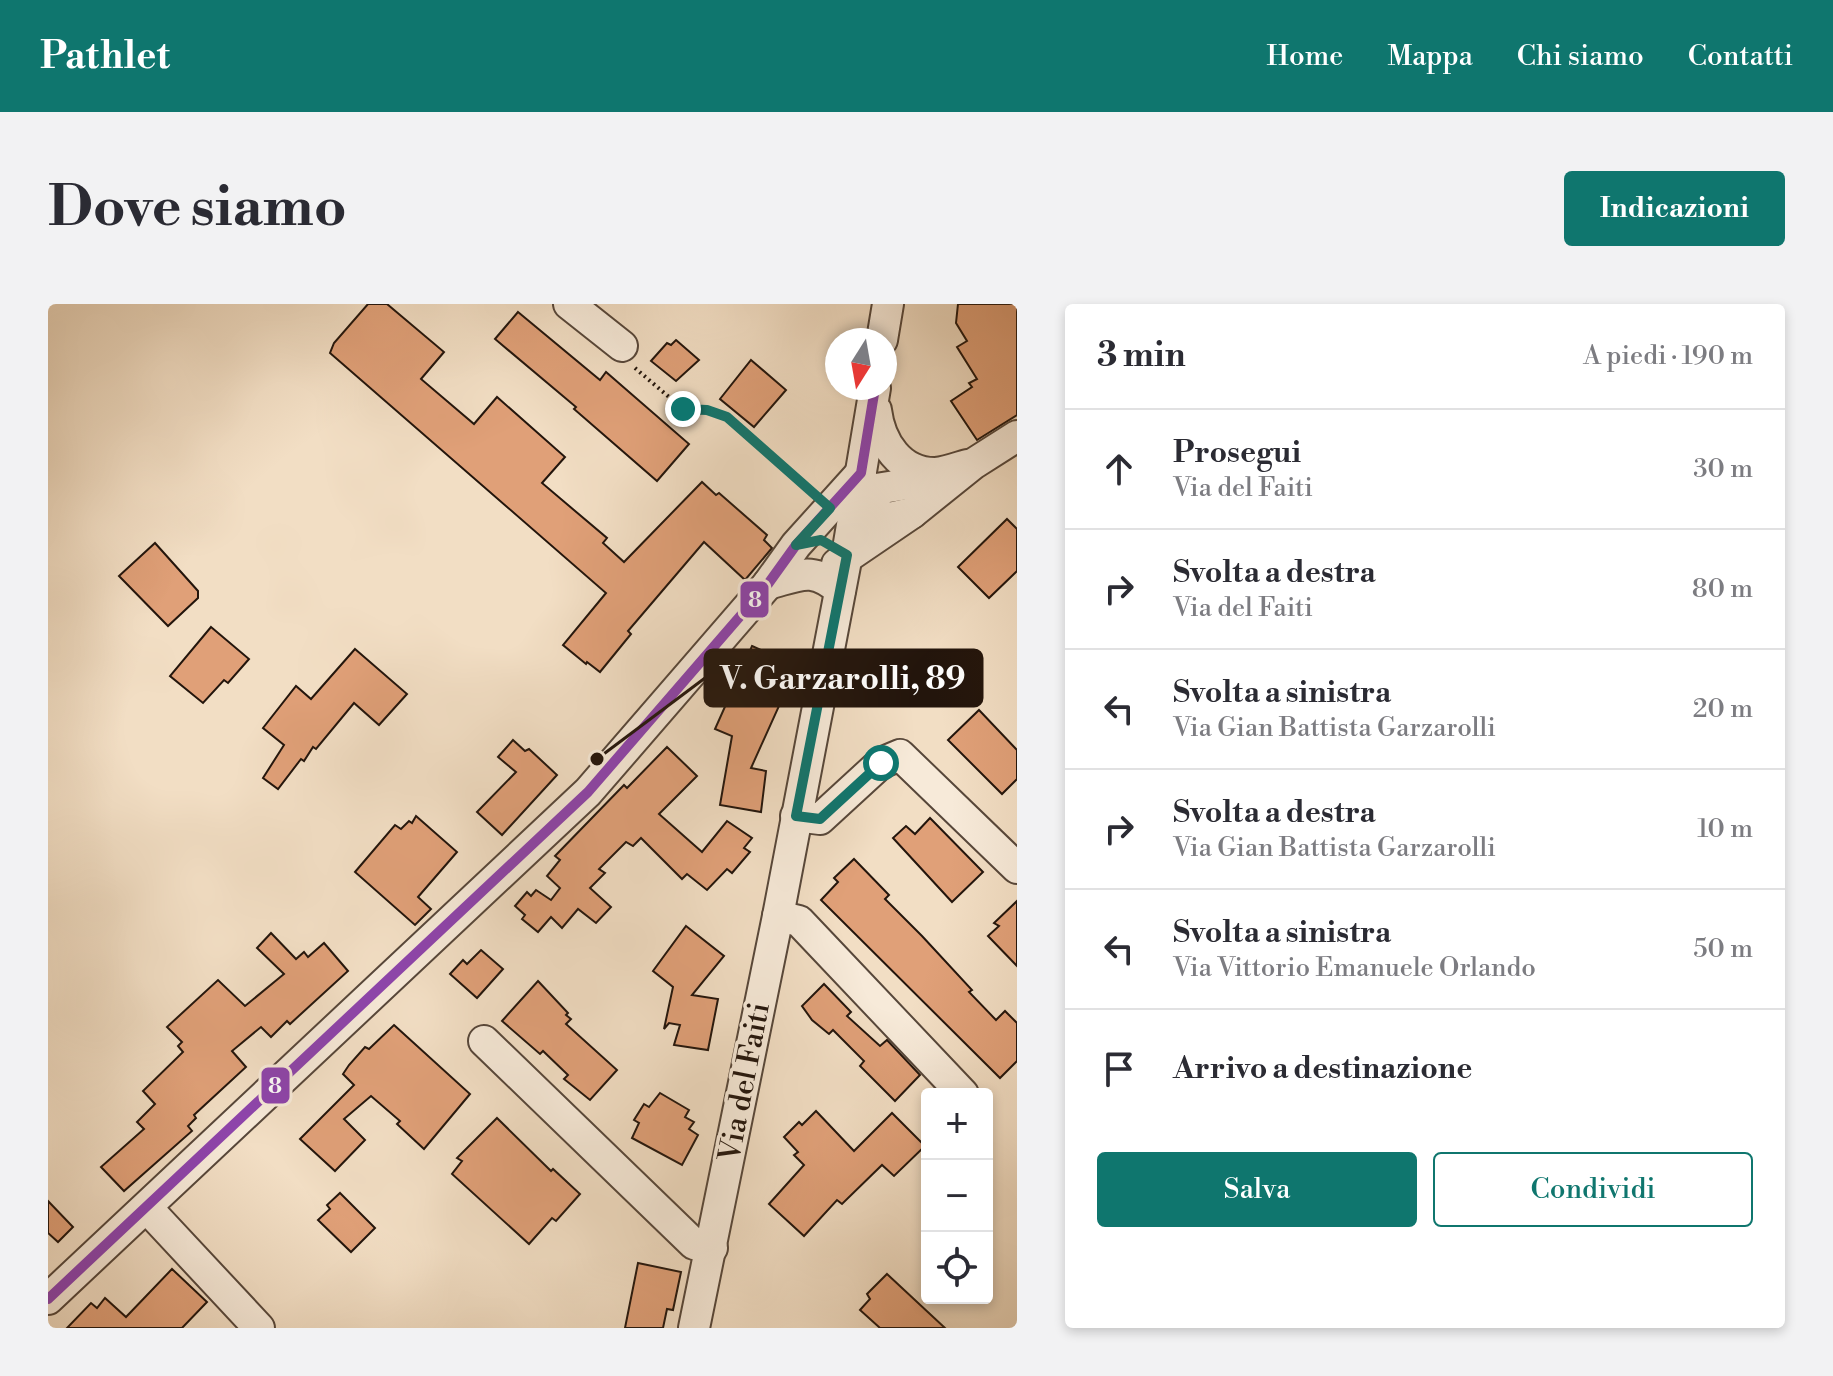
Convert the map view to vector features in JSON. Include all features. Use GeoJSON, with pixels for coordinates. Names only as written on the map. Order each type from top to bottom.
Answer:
{"type":"FeatureCollection","features":[{"type":"Feature","properties":{"kind":"street"},"geometry":{"type":"LineString","coordinates":[[569,304],[622,346]]}},
{"type":"Feature","properties":{"kind":"street"},"geometry":{"type":"LineString","coordinates":[[884,328],[888,304]]}},
{"type":"Feature","properties":{"kind":"street","name":"Via del Faiti"},"geometry":{"type":"LineString","coordinates":[[694,1328],[778,916],[832,582],[859,549],[859,483],[873,400]]}},
{"type":"Feature","properties":{"kind":"street"},"geometry":{"type":"LineString","coordinates":[[876,400],[882,437],[887,447],[907,466],[935,473],[973,464]]}},
{"type":"Feature","properties":{"kind":"street"},"geometry":{"type":"LineString","coordinates":[[796,545],[821,540],[859,549],[912,513],[973,464],[1017,436]]}},
{"type":"Feature","properties":{"kind":"street"},"geometry":{"type":"LineString","coordinates":[[48,1299],[588,792],[830,508],[859,483],[933,480],[973,464]]}},
{"type":"Feature","properties":{"kind":"street"},"geometry":{"type":"LineString","coordinates":[[859,483],[865,510],[890,518],[912,513]]}},
{"type":"Feature","properties":{"kind":"street"},"geometry":{"type":"LineString","coordinates":[[768,584],[801,575],[832,582]]}},
{"type":"Feature","properties":{"kind":"street"},"geometry":{"type":"LineString","coordinates":[[796,816],[820,819],[881,763],[900,755],[1017,868]]}},
{"type":"Feature","properties":{"kind":"street"},"geometry":{"type":"LineString","coordinates":[[778,916],[799,921],[957,1088]]}},
{"type":"Feature","properties":{"kind":"street"},"geometry":{"type":"LineString","coordinates":[[484,1041],[694,1244],[712,1248]]}},
{"type":"Feature","properties":{"kind":"street"},"geometry":{"type":"LineString","coordinates":[[147,1208],[259,1328]]}},
{"type":"Feature","properties":{"kind":"path"},"geometry":{"type":"LineString","coordinates":[[622,346],[625,360],[683,409],[707,410],[727,417],[830,508]]}},
{"type":"Feature","properties":{"kind":"building"},"geometry":{"type":"Polygon","coordinates":[[[368,304],[387,304],[444,352],[421,379],[474,424],[497,397],[565,457],[542,483],[607,538],[603,543],[624,562],[702,482],[767,535],[764,540],[772,548],[745,580],[704,542],[628,631],[631,634],[600,672],[586,664],[563,645],[606,593],[330,353],[334,343],[368,304]]]}},
{"type":"Feature","properties":{"kind":"building"},"geometry":{"type":"Polygon","coordinates":[[[958,304],[1017,304],[1017,415],[977,440],[951,401],[972,387],[969,383],[977,379],[957,347],[967,341],[956,323],[958,304]]]}},
{"type":"Feature","properties":{"kind":"building"},"geometry":{"type":"Polygon","coordinates":[[[518,312],[600,380],[606,372],[689,444],[657,481],[495,339],[518,312]]]}},
{"type":"Feature","properties":{"kind":"building"},"geometry":{"type":"Polygon","coordinates":[[[676,340],[699,360],[676,381],[651,361],[667,343],[671,345],[676,340]]]}},
{"type":"Feature","properties":{"kind":"building"},"geometry":{"type":"Polygon","coordinates":[[[751,360],[786,390],[754,427],[720,399],[751,360]]]}},
{"type":"Feature","properties":{"kind":"building"},"geometry":{"type":"Polygon","coordinates":[[[1007,519],[1017,529],[1017,571],[989,598],[958,567],[1007,519]]]}},
{"type":"Feature","properties":{"kind":"building"},"geometry":{"type":"Polygon","coordinates":[[[155,543],[198,591],[198,598],[168,626],[119,576],[155,543]]]}},
{"type":"Feature","properties":{"kind":"building"},"geometry":{"type":"Polygon","coordinates":[[[211,627],[249,659],[228,683],[224,680],[203,703],[170,676],[211,627]]]}},
{"type":"Feature","properties":{"kind":"building"},"geometry":{"type":"Polygon","coordinates":[[[752,646],[797,666],[751,768],[766,771],[761,812],[720,805],[732,736],[715,729],[752,646]]]}},
{"type":"Feature","properties":{"kind":"building"},"geometry":{"type":"Polygon","coordinates":[[[355,649],[407,694],[379,725],[354,703],[316,749],[313,747],[304,761],[301,759],[278,789],[263,778],[284,745],[263,728],[296,686],[311,699],[355,649]]]}},
{"type":"Feature","properties":{"kind":"building"},"geometry":{"type":"Polygon","coordinates":[[[979,710],[1017,750],[1017,779],[1002,794],[948,740],[979,710]]]}},
{"type":"Feature","properties":{"kind":"building"},"geometry":{"type":"Polygon","coordinates":[[[513,740],[525,751],[529,749],[557,775],[502,835],[477,812],[516,772],[498,757],[513,740]]]}},
{"type":"Feature","properties":{"kind":"building"},"geometry":{"type":"Polygon","coordinates":[[[667,747],[697,776],[659,814],[702,852],[727,821],[752,838],[744,848],[750,852],[732,873],[727,869],[707,890],[687,874],[682,879],[641,838],[633,846],[626,842],[599,869],[605,873],[590,888],[611,907],[596,923],[578,909],[562,928],[551,917],[538,932],[522,919],[525,915],[515,906],[527,892],[531,896],[536,890],[551,900],[560,888],[547,876],[560,860],[555,856],[624,785],[627,788],[667,747]]]}},
{"type":"Feature","properties":{"kind":"building"},"geometry":{"type":"Polygon","coordinates":[[[416,816],[457,852],[418,897],[431,909],[415,925],[355,872],[395,825],[401,829],[409,821],[412,823],[416,816]]]}},
{"type":"Feature","properties":{"kind":"building"},"geometry":{"type":"Polygon","coordinates":[[[930,818],[983,872],[952,902],[893,838],[906,826],[915,834],[930,818]]]}},
{"type":"Feature","properties":{"kind":"building"},"geometry":{"type":"Polygon","coordinates":[[[854,859],[889,895],[885,899],[972,990],[969,992],[996,1020],[1005,1011],[1017,1023],[1017,1061],[1000,1078],[821,900],[838,882],[834,878],[854,859]]]}},
{"type":"Feature","properties":{"kind":"building"},"geometry":{"type":"Polygon","coordinates":[[[1017,901],[1017,966],[988,936],[999,926],[994,923],[1017,901]]]}},
{"type":"Feature","properties":{"kind":"building"},"geometry":{"type":"Polygon","coordinates":[[[686,926],[724,956],[692,995],[718,999],[708,1050],[674,1045],[680,1025],[669,1023],[664,1029],[673,987],[653,971],[686,926]]]}},
{"type":"Feature","properties":{"kind":"building"},"geometry":{"type":"Polygon","coordinates":[[[271,933],[296,959],[304,952],[308,957],[324,943],[348,971],[290,1024],[287,1021],[271,1037],[261,1027],[232,1051],[246,1067],[194,1115],[196,1118],[188,1126],[192,1131],[124,1191],[101,1167],[144,1129],[137,1122],[155,1104],[143,1091],[183,1052],[178,1046],[182,1042],[167,1027],[218,980],[245,1006],[284,974],[257,948],[271,933]]]}},
{"type":"Feature","properties":{"kind":"building"},"geometry":{"type":"Polygon","coordinates":[[[481,950],[503,969],[477,998],[450,974],[463,960],[467,964],[481,950]]]}},
{"type":"Feature","properties":{"kind":"building"},"geometry":{"type":"Polygon","coordinates":[[[538,981],[568,1013],[566,1015],[571,1019],[566,1024],[617,1070],[590,1100],[564,1079],[568,1075],[543,1051],[540,1054],[502,1021],[538,981]]]}},
{"type":"Feature","properties":{"kind":"building"},"geometry":{"type":"Polygon","coordinates":[[[824,984],[851,1012],[847,1016],[880,1046],[887,1040],[920,1075],[895,1101],[860,1066],[864,1061],[833,1030],[829,1034],[812,1020],[802,1006],[824,984]]]}},
{"type":"Feature","properties":{"kind":"building"},"geometry":{"type":"Polygon","coordinates":[[[394,1025],[470,1094],[424,1149],[397,1124],[400,1121],[371,1096],[344,1119],[365,1140],[335,1171],[300,1139],[354,1085],[343,1074],[349,1065],[365,1047],[369,1049],[394,1025]]]}},
{"type":"Feature","properties":{"kind":"building"},"geometry":{"type":"Polygon","coordinates":[[[660,1093],[689,1110],[685,1117],[694,1122],[689,1129],[698,1135],[682,1165],[632,1138],[639,1123],[634,1120],[644,1104],[649,1107],[660,1093]]]}},
{"type":"Feature","properties":{"kind":"building"},"geometry":{"type":"Polygon","coordinates":[[[816,1111],[854,1151],[892,1113],[921,1142],[921,1150],[894,1176],[882,1165],[842,1204],[837,1200],[804,1236],[769,1204],[804,1165],[794,1155],[798,1152],[784,1137],[799,1122],[802,1125],[816,1111]]]}},
{"type":"Feature","properties":{"kind":"building"},"geometry":{"type":"Polygon","coordinates":[[[497,1118],[551,1171],[553,1169],[580,1194],[556,1221],[552,1218],[529,1244],[452,1174],[462,1161],[457,1158],[497,1118]]]}},
{"type":"Feature","properties":{"kind":"building"},"geometry":{"type":"Polygon","coordinates":[[[340,1193],[375,1228],[351,1252],[318,1220],[330,1209],[327,1205],[340,1193]]]}},
{"type":"Feature","properties":{"kind":"building"},"geometry":{"type":"Polygon","coordinates":[[[48,1201],[73,1227],[58,1242],[48,1233],[48,1201]]]}},
{"type":"Feature","properties":{"kind":"building"},"geometry":{"type":"Polygon","coordinates":[[[638,1263],[681,1272],[673,1310],[667,1309],[663,1328],[625,1328],[638,1263]]]}},
{"type":"Feature","properties":{"kind":"building"},"geometry":{"type":"Polygon","coordinates":[[[172,1269],[207,1302],[182,1328],[67,1328],[91,1303],[97,1308],[105,1298],[126,1317],[172,1269]]]}},
{"type":"Feature","properties":{"kind":"building"},"geometry":{"type":"Polygon","coordinates":[[[887,1274],[945,1328],[880,1328],[860,1310],[870,1299],[867,1294],[887,1274]]]}},
{"type":"Feature","properties":{"kind":"transit line","name":"8"},"geometry":{"type":"LineString","coordinates":[[48,1299],[588,792],[768,584],[796,545],[861,473],[873,400]]}},
{"type":"Feature","properties":{"kind":"place","name":"V. Garzarolli, 89"},"geometry":{"type":"Point","coordinates":[597,759]}},
{"type":"Feature","properties":{"kind":"route"},"geometry":{"type":"LineString","coordinates":[[683,409],[707,410],[727,417],[830,508],[796,545],[821,540],[847,555],[796,816],[820,819],[881,763]]}}]}
